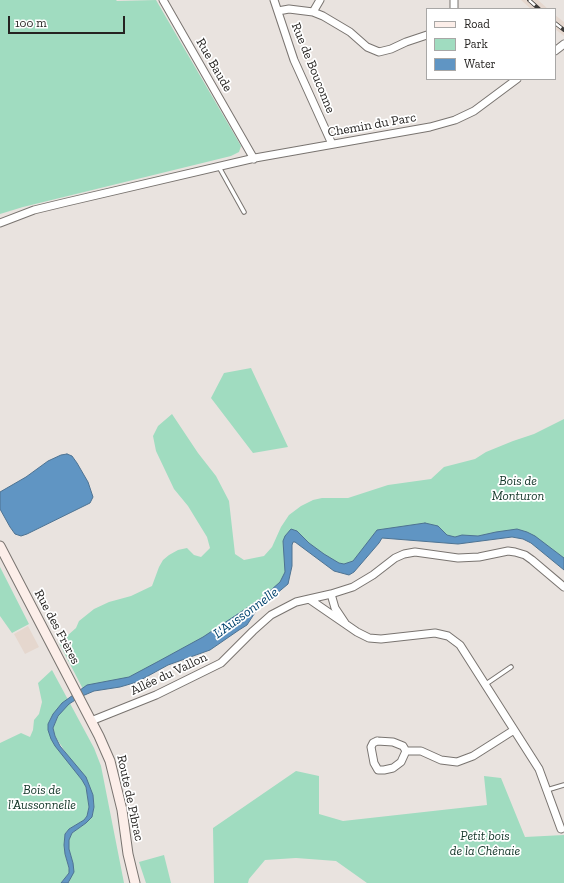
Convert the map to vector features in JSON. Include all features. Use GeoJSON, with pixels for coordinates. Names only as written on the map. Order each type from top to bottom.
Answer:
{"type":"FeatureCollection","features":[{"type":"Feature","properties":{"kind":"main road","name":"Rue des Frères"},"geometry":{"type":"LineString","coordinates":[[0,546],[91,721]]}},
{"type":"Feature","properties":{"kind":"main road","name":"Route de Pibrac"},"geometry":{"type":"LineString","coordinates":[[91,721],[110,761],[122,810],[128,854],[135,883]]}},
{"type":"Feature","properties":{"kind":"street","name":"Rue Baude"},"geometry":{"type":"LineString","coordinates":[[163,0],[254,159]]}},
{"type":"Feature","properties":{"kind":"street","name":"Rue de Bouconne"},"geometry":{"type":"LineString","coordinates":[[274,0],[294,60],[332,144]]}},
{"type":"Feature","properties":{"kind":"street"},"geometry":{"type":"LineString","coordinates":[[313,12],[320,0]]}},
{"type":"Feature","properties":{"kind":"street"},"geometry":{"type":"LineString","coordinates":[[278,11],[289,9],[313,12],[350,32],[366,47],[379,52],[391,49],[426,34]]}},
{"type":"Feature","properties":{"kind":"street","name":"Chemin du Parc"},"geometry":{"type":"LineString","coordinates":[[0,223],[34,210],[242,161],[430,127],[455,120],[483,105],[517,80]]}},
{"type":"Feature","properties":{"kind":"street"},"geometry":{"type":"LineString","coordinates":[[242,161],[244,143]]}},
{"type":"Feature","properties":{"kind":"street","name":"Allée du Vallon"},"geometry":{"type":"LineString","coordinates":[[91,721],[156,695],[221,663],[271,615],[296,602],[353,587],[373,575],[395,558],[404,554],[415,552],[458,558],[508,551],[515,552],[525,555],[532,560],[564,587]]}},
{"type":"Feature","properties":{"kind":"street"},"geometry":{"type":"LineString","coordinates":[[331,594],[335,608],[348,626]]}},
{"type":"Feature","properties":{"kind":"street"},"geometry":{"type":"LineString","coordinates":[[309,599],[363,636],[375,639],[435,633],[448,636],[464,648],[539,769],[561,830]]}},
{"type":"Feature","properties":{"kind":"street"},"geometry":{"type":"LineString","coordinates":[[406,751],[404,758],[398,765],[393,768],[380,770],[375,765],[372,746],[374,742],[379,741],[393,742],[400,744],[406,751],[421,751],[441,760],[457,762],[473,756],[514,730]]}},
{"type":"Feature","properties":{"kind":"lane"},"geometry":{"type":"LineString","coordinates":[[219,167],[244,212]]}},
{"type":"Feature","properties":{"kind":"lane"},"geometry":{"type":"LineString","coordinates":[[486,684],[511,667]]}},
{"type":"Feature","properties":{"kind":"lane"},"geometry":{"type":"LineString","coordinates":[[547,790],[564,785]]}},
{"type":"Feature","properties":{"kind":"shaded area"},"geometry":{"type":"Polygon","coordinates":[[[521,0],[538,0],[547,8],[530,8],[521,0]]]}},
{"type":"Feature","properties":{"kind":"shaded area"},"geometry":{"type":"Polygon","coordinates":[[[556,16],[564,22],[564,36],[556,30],[556,16]]]}},
{"type":"Feature","properties":{"kind":"shaded area"},"geometry":{"type":"Polygon","coordinates":[[[28,626],[39,647],[25,654],[14,634],[28,626]]]}},
{"type":"Feature","properties":{"kind":"green space"},"geometry":{"type":"Polygon","coordinates":[[[0,0],[156,0],[241,146],[239,152],[231,156],[0,214],[0,0]]]}},
{"type":"Feature","properties":{"kind":"green space"},"geometry":{"type":"Polygon","coordinates":[[[251,368],[288,447],[253,453],[211,398],[224,373],[251,368]]]}},
{"type":"Feature","properties":{"kind":"green space","name":"Bois de Monturon"},"geometry":{"type":"Polygon","coordinates":[[[172,414],[198,453],[216,476],[229,501],[235,554],[244,560],[264,556],[272,547],[281,527],[289,515],[301,506],[313,500],[322,498],[348,498],[388,485],[431,479],[444,467],[475,459],[486,452],[534,434],[564,419],[564,562],[526,535],[458,539],[376,538],[348,573],[292,533],[288,583],[221,634],[137,677],[84,691],[59,643],[76,628],[79,621],[94,609],[109,602],[131,596],[152,586],[159,567],[163,560],[169,555],[178,550],[187,548],[194,555],[201,557],[210,548],[207,537],[188,506],[174,489],[156,451],[153,436],[158,426],[172,414]]]}},
{"type":"Feature","properties":{"kind":"green space"},"geometry":{"type":"Polygon","coordinates":[[[0,567],[29,624],[12,633],[0,616],[0,567]]]}},
{"type":"Feature","properties":{"kind":"green space","name":"Bois de l'Aussonnelle"},"geometry":{"type":"Polygon","coordinates":[[[52,670],[94,748],[101,766],[124,883],[68,883],[70,881],[73,863],[69,849],[69,840],[72,833],[92,817],[94,807],[93,795],[55,736],[53,728],[59,714],[54,713],[51,739],[86,787],[89,807],[87,816],[84,820],[69,829],[65,834],[64,845],[69,873],[61,883],[0,883],[0,743],[21,733],[30,737],[33,730],[34,720],[39,714],[42,702],[38,683],[52,670]]]}},
{"type":"Feature","properties":{"kind":"green space","name":"Petit bois de la Chênaie"},"geometry":{"type":"Polygon","coordinates":[[[296,771],[319,776],[319,814],[343,821],[487,805],[484,776],[501,778],[525,837],[564,835],[564,883],[367,883],[336,861],[296,858],[265,860],[249,879],[248,883],[214,883],[213,828],[296,771]]]}},
{"type":"Feature","properties":{"kind":"green space"},"geometry":{"type":"Polygon","coordinates":[[[164,855],[171,883],[146,883],[139,862],[164,855]]]}},
{"type":"Feature","properties":{"kind":"water"},"geometry":{"type":"Polygon","coordinates":[[[67,454],[72,456],[88,482],[93,497],[90,503],[27,534],[21,536],[15,534],[0,509],[0,492],[26,477],[48,461],[67,454]]]}},
{"type":"Feature","properties":{"kind":"water","name":"L'Aussonnelle"},"geometry":{"type":"Polygon","coordinates":[[[425,523],[438,526],[447,535],[455,537],[462,535],[478,536],[517,529],[527,532],[535,536],[564,558],[564,570],[531,543],[523,539],[512,537],[458,544],[382,538],[354,572],[349,575],[334,571],[293,542],[292,566],[288,584],[256,611],[247,625],[210,650],[168,665],[137,682],[120,687],[94,691],[80,697],[69,704],[58,716],[53,728],[55,736],[60,746],[86,777],[93,795],[94,807],[92,817],[72,833],[69,840],[69,849],[74,872],[68,883],[61,883],[69,873],[64,845],[65,834],[69,829],[84,820],[87,816],[89,807],[86,787],[55,746],[48,730],[48,724],[53,714],[62,703],[87,685],[129,677],[203,637],[262,598],[280,582],[285,572],[283,541],[291,529],[297,531],[309,543],[324,554],[339,563],[344,564],[353,561],[377,530],[425,523]]]}},
{"type":"Feature","properties":{"kind":"railway"},"geometry":{"type":"LineString","coordinates":[[529,0],[538,8]]}},
{"type":"Feature","properties":{"kind":"railway"},"geometry":{"type":"LineString","coordinates":[[556,24],[564,30]]}}]}
